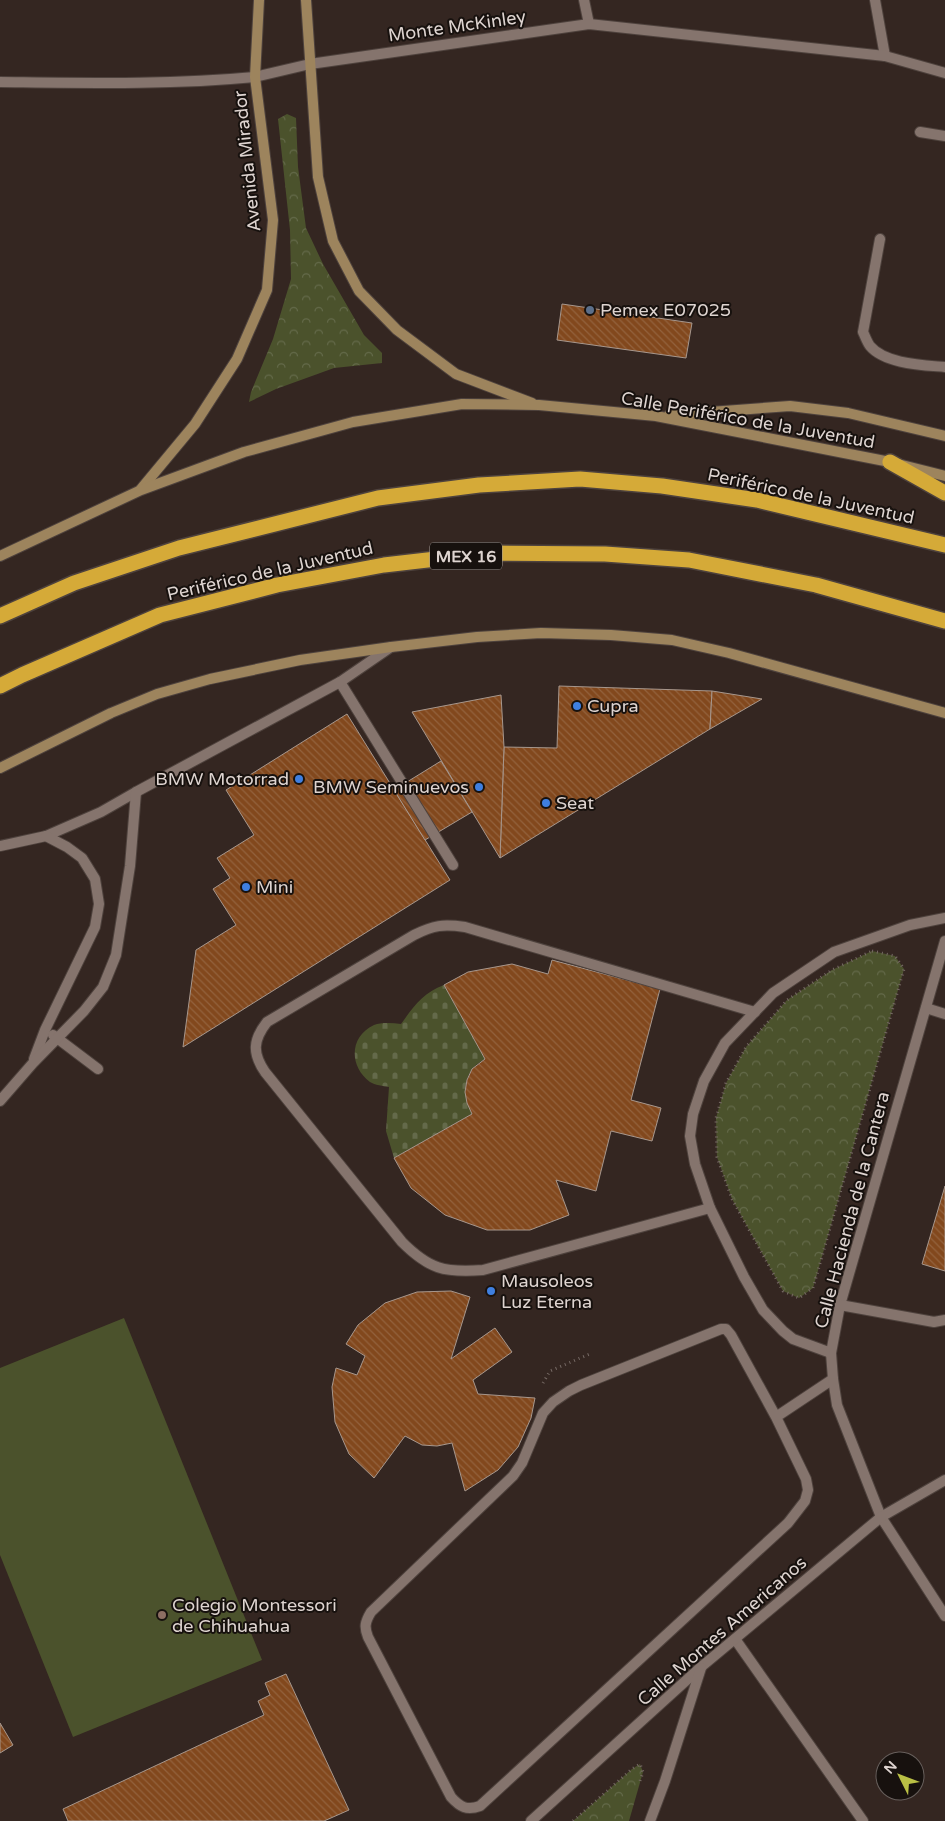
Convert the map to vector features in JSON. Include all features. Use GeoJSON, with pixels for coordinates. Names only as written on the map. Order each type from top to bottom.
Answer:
{"type":"FeatureCollection","features":[{"type":"Feature","properties":{"kind":"highway"},"geometry":{"type":"LineString","coordinates":[[890,462],[945,493]]}},
{"type":"Feature","properties":{"kind":"highway","name":"Periférico de la Juventud"},"geometry":{"type":"LineString","coordinates":[[0,616],[74,583],[179,548],[378,498],[479,485],[580,479],[662,486],[757,500],[945,545]]}},
{"type":"Feature","properties":{"kind":"highway","name":"Periférico de la Juventud"},"geometry":{"type":"LineString","coordinates":[[0,686],[160,615],[287,583],[384,565],[488,553],[605,554],[690,560],[816,585],[945,620]]}},
{"type":"Feature","properties":{"kind":"main road","name":"Avenida Mirador"},"geometry":{"type":"LineString","coordinates":[[141,490],[195,424],[237,359],[267,290],[273,220],[255,77],[260,0]]}},
{"type":"Feature","properties":{"kind":"main road"},"geometry":{"type":"LineString","coordinates":[[306,0],[318,177],[333,241],[359,291],[397,330],[456,374],[539,405]]}},
{"type":"Feature","properties":{"kind":"main road","name":"Calle Periférico de la Juventud"},"geometry":{"type":"LineString","coordinates":[[0,556],[141,490],[244,452],[353,422],[462,404],[539,405],[656,416],[890,462],[945,476]]}},
{"type":"Feature","properties":{"kind":"main road"},"geometry":{"type":"LineString","coordinates":[[656,416],[790,406],[848,412],[945,436]]}},
{"type":"Feature","properties":{"kind":"main road"},"geometry":{"type":"LineString","coordinates":[[0,768],[111,713],[157,694],[210,680],[300,660],[390,647],[477,637],[541,633],[611,635],[672,640],[729,653],[945,713]]}},
{"type":"Feature","properties":{"kind":"street"},"geometry":{"type":"LineString","coordinates":[[584,0],[588,24]]}},
{"type":"Feature","properties":{"kind":"street"},"geometry":{"type":"LineString","coordinates":[[875,0],[885,56]]}},
{"type":"Feature","properties":{"kind":"street","name":"Monte McKinley"},"geometry":{"type":"LineString","coordinates":[[1,82],[199,82],[255,77],[310,64],[588,24],[885,56],[945,73]]}},
{"type":"Feature","properties":{"kind":"street"},"geometry":{"type":"LineString","coordinates":[[920,132],[945,136]]}},
{"type":"Feature","properties":{"kind":"street"},"geometry":{"type":"LineString","coordinates":[[880,239],[863,332],[870,346],[884,356],[911,363],[945,368]]}},
{"type":"Feature","properties":{"kind":"street"},"geometry":{"type":"LineString","coordinates":[[0,846],[46,836],[101,812],[340,682],[390,647]]}},
{"type":"Feature","properties":{"kind":"street"},"geometry":{"type":"LineString","coordinates":[[340,682],[453,865]]}},
{"type":"Feature","properties":{"kind":"street"},"geometry":{"type":"LineString","coordinates":[[0,1101],[33,1063],[84,1011],[103,987],[116,955],[130,866],[136,792]]}},
{"type":"Feature","properties":{"kind":"street"},"geometry":{"type":"LineString","coordinates":[[33,1063],[45,1030],[96,927],[100,904],[95,879],[82,858],[67,847],[46,836]]}},
{"type":"Feature","properties":{"kind":"street"},"geometry":{"type":"LineString","coordinates":[[831,1353],[793,1339],[783,1332],[763,1310],[744,1277],[710,1208],[695,1164],[690,1136],[693,1114],[704,1081],[725,1043],[773,993],[834,952],[910,925],[945,918]]}},
{"type":"Feature","properties":{"kind":"street"},"geometry":{"type":"LineString","coordinates":[[710,1208],[482,1270],[461,1272],[438,1268],[419,1258],[402,1242],[265,1072],[257,1060],[255,1045],[260,1031],[267,1022],[414,935],[430,927],[446,924],[465,927],[755,1012]]}},
{"type":"Feature","properties":{"kind":"street","name":"Calle Hacienda de la Cantera"},"geometry":{"type":"LineString","coordinates":[[945,941],[840,1304],[831,1353],[832,1379],[837,1405],[881,1517],[945,1616]]}},
{"type":"Feature","properties":{"kind":"street"},"geometry":{"type":"LineString","coordinates":[[926,1008],[945,1014]]}},
{"type":"Feature","properties":{"kind":"street"},"geometry":{"type":"LineString","coordinates":[[45,1030],[98,1069]]}},
{"type":"Feature","properties":{"kind":"street"},"geometry":{"type":"LineString","coordinates":[[840,1304],[934,1322],[945,1320]]}},
{"type":"Feature","properties":{"kind":"street"},"geometry":{"type":"LineString","coordinates":[[721,1329],[726,1329],[732,1335],[776,1417],[806,1479],[808,1490],[805,1501],[799,1510],[788,1523],[738,1570],[480,1806],[471,1809],[463,1808],[457,1804],[451,1797],[364,1629],[371,1612],[513,1476],[522,1463],[544,1413],[553,1402],[575,1388],[721,1329]]}},
{"type":"Feature","properties":{"kind":"street"},"geometry":{"type":"LineString","coordinates":[[776,1417],[832,1379]]}},
{"type":"Feature","properties":{"kind":"street","name":"Calle Montes Americanos"},"geometry":{"type":"LineString","coordinates":[[531,1821],[701,1667],[881,1517],[945,1480]]}},
{"type":"Feature","properties":{"kind":"street"},"geometry":{"type":"LineString","coordinates":[[734,1639],[863,1821]]}},
{"type":"Feature","properties":{"kind":"street"},"geometry":{"type":"LineString","coordinates":[[650,1821],[665,1781],[701,1667]]}},
{"type":"Feature","properties":{"kind":"path"},"geometry":{"type":"LineString","coordinates":[[872,951],[894,956],[904,969],[813,1288],[799,1298],[782,1291],[732,1199],[717,1157],[716,1118],[726,1083],[746,1047],[787,1000],[832,970],[872,951]]}},
{"type":"Feature","properties":{"kind":"path"},"geometry":{"type":"LineString","coordinates":[[573,1821],[640,1764],[643,1772],[638,1789]]}},
{"type":"Feature","properties":{"kind":"green space"},"geometry":{"type":"Polygon","coordinates":[[[287,114],[296,118],[298,167],[306,228],[323,264],[364,335],[382,353],[382,363],[334,368],[276,389],[249,402],[251,392],[273,339],[291,279],[290,230],[278,119],[287,114]]]}},
{"type":"Feature","properties":{"kind":"green space"},"geometry":{"type":"Polygon","coordinates":[[[872,951],[895,956],[904,969],[813,1288],[799,1298],[783,1291],[732,1199],[717,1157],[716,1118],[726,1083],[746,1047],[787,1000],[832,970],[872,951]]]}},
{"type":"Feature","properties":{"kind":"green space"},"geometry":{"type":"Polygon","coordinates":[[[444,985],[485,1059],[472,1070],[466,1084],[467,1099],[472,1114],[394,1158],[386,1131],[389,1087],[372,1083],[363,1075],[355,1060],[356,1044],[366,1030],[374,1025],[384,1023],[401,1024],[425,996],[444,985]]]}},
{"type":"Feature","properties":{"kind":"green space"},"geometry":{"type":"Polygon","coordinates":[[[124,1318],[262,1660],[73,1737],[0,1555],[0,1368],[124,1318]]]}},
{"type":"Feature","properties":{"kind":"green space"},"geometry":{"type":"Polygon","coordinates":[[[640,1764],[643,1772],[629,1821],[573,1821],[632,1769],[640,1764]]]}},
{"type":"Feature","properties":{"kind":"building"},"geometry":{"type":"Polygon","coordinates":[[[562,304],[692,323],[686,358],[557,340],[562,304]]]}},
{"type":"Feature","properties":{"kind":"building","name":"Seat"},"geometry":{"type":"Polygon","coordinates":[[[559,686],[712,691],[710,729],[500,858],[504,747],[557,748],[559,686]]]}},
{"type":"Feature","properties":{"kind":"building"},"geometry":{"type":"Polygon","coordinates":[[[712,691],[762,699],[710,729],[712,691]]]}},
{"type":"Feature","properties":{"kind":"building","name":"BMW Seminuevos"},"geometry":{"type":"Polygon","coordinates":[[[501,695],[504,747],[500,858],[412,712],[501,695]]]}},
{"type":"Feature","properties":{"kind":"building"},"geometry":{"type":"Polygon","coordinates":[[[347,714],[450,880],[183,1047],[196,950],[236,925],[213,889],[230,878],[217,858],[254,835],[226,790],[347,714]]]}},
{"type":"Feature","properties":{"kind":"building"},"geometry":{"type":"Polygon","coordinates":[[[441,761],[472,812],[425,840],[394,790],[441,761]]]}},
{"type":"Feature","properties":{"kind":"building"},"geometry":{"type":"Polygon","coordinates":[[[552,960],[660,989],[631,1100],[661,1108],[652,1141],[611,1131],[596,1191],[556,1180],[569,1215],[530,1230],[487,1230],[445,1215],[411,1188],[394,1158],[472,1114],[465,1092],[467,1080],[472,1069],[485,1059],[444,985],[468,972],[512,964],[548,974],[552,960]]]}},
{"type":"Feature","properties":{"kind":"building"},"geometry":{"type":"Polygon","coordinates":[[[945,1186],[945,1271],[922,1264],[945,1186]]]}},
{"type":"Feature","properties":{"kind":"building"},"geometry":{"type":"Polygon","coordinates":[[[451,1291],[470,1297],[451,1359],[495,1328],[512,1352],[473,1380],[478,1394],[535,1398],[531,1418],[518,1447],[498,1470],[465,1491],[452,1443],[437,1446],[422,1445],[405,1436],[374,1478],[349,1454],[335,1422],[332,1387],[336,1368],[357,1375],[365,1356],[346,1344],[358,1325],[385,1303],[417,1292],[451,1291]]]}},
{"type":"Feature","properties":{"kind":"building"},"geometry":{"type":"Polygon","coordinates":[[[286,1674],[349,1810],[324,1821],[68,1821],[63,1809],[264,1715],[258,1701],[270,1695],[265,1683],[286,1674]]]}},
{"type":"Feature","properties":{"kind":"building"},"geometry":{"type":"Polygon","coordinates":[[[0,1723],[13,1745],[0,1753],[0,1723]]]}},
{"type":"Feature","properties":{"kind":"place","name":"Pemex E07025"},"geometry":{"type":"Point","coordinates":[590,310]}},
{"type":"Feature","properties":{"kind":"place","name":"Cupra"},"geometry":{"type":"Point","coordinates":[577,706]}},
{"type":"Feature","properties":{"kind":"place","name":"BMW Motorrad"},"geometry":{"type":"Point","coordinates":[299,779]}},
{"type":"Feature","properties":{"kind":"place","name":"BMW Seminuevos"},"geometry":{"type":"Point","coordinates":[479,787]}},
{"type":"Feature","properties":{"kind":"place","name":"Seat"},"geometry":{"type":"Point","coordinates":[546,803]}},
{"type":"Feature","properties":{"kind":"place","name":"Mini"},"geometry":{"type":"Point","coordinates":[246,887]}},
{"type":"Feature","properties":{"kind":"place","name":"Mausoleos Luz Eterna"},"geometry":{"type":"Point","coordinates":[491,1291]}},
{"type":"Feature","properties":{"kind":"place","name":"Colegio Montessori de Chihuahua"},"geometry":{"type":"Point","coordinates":[162,1615]}}]}
